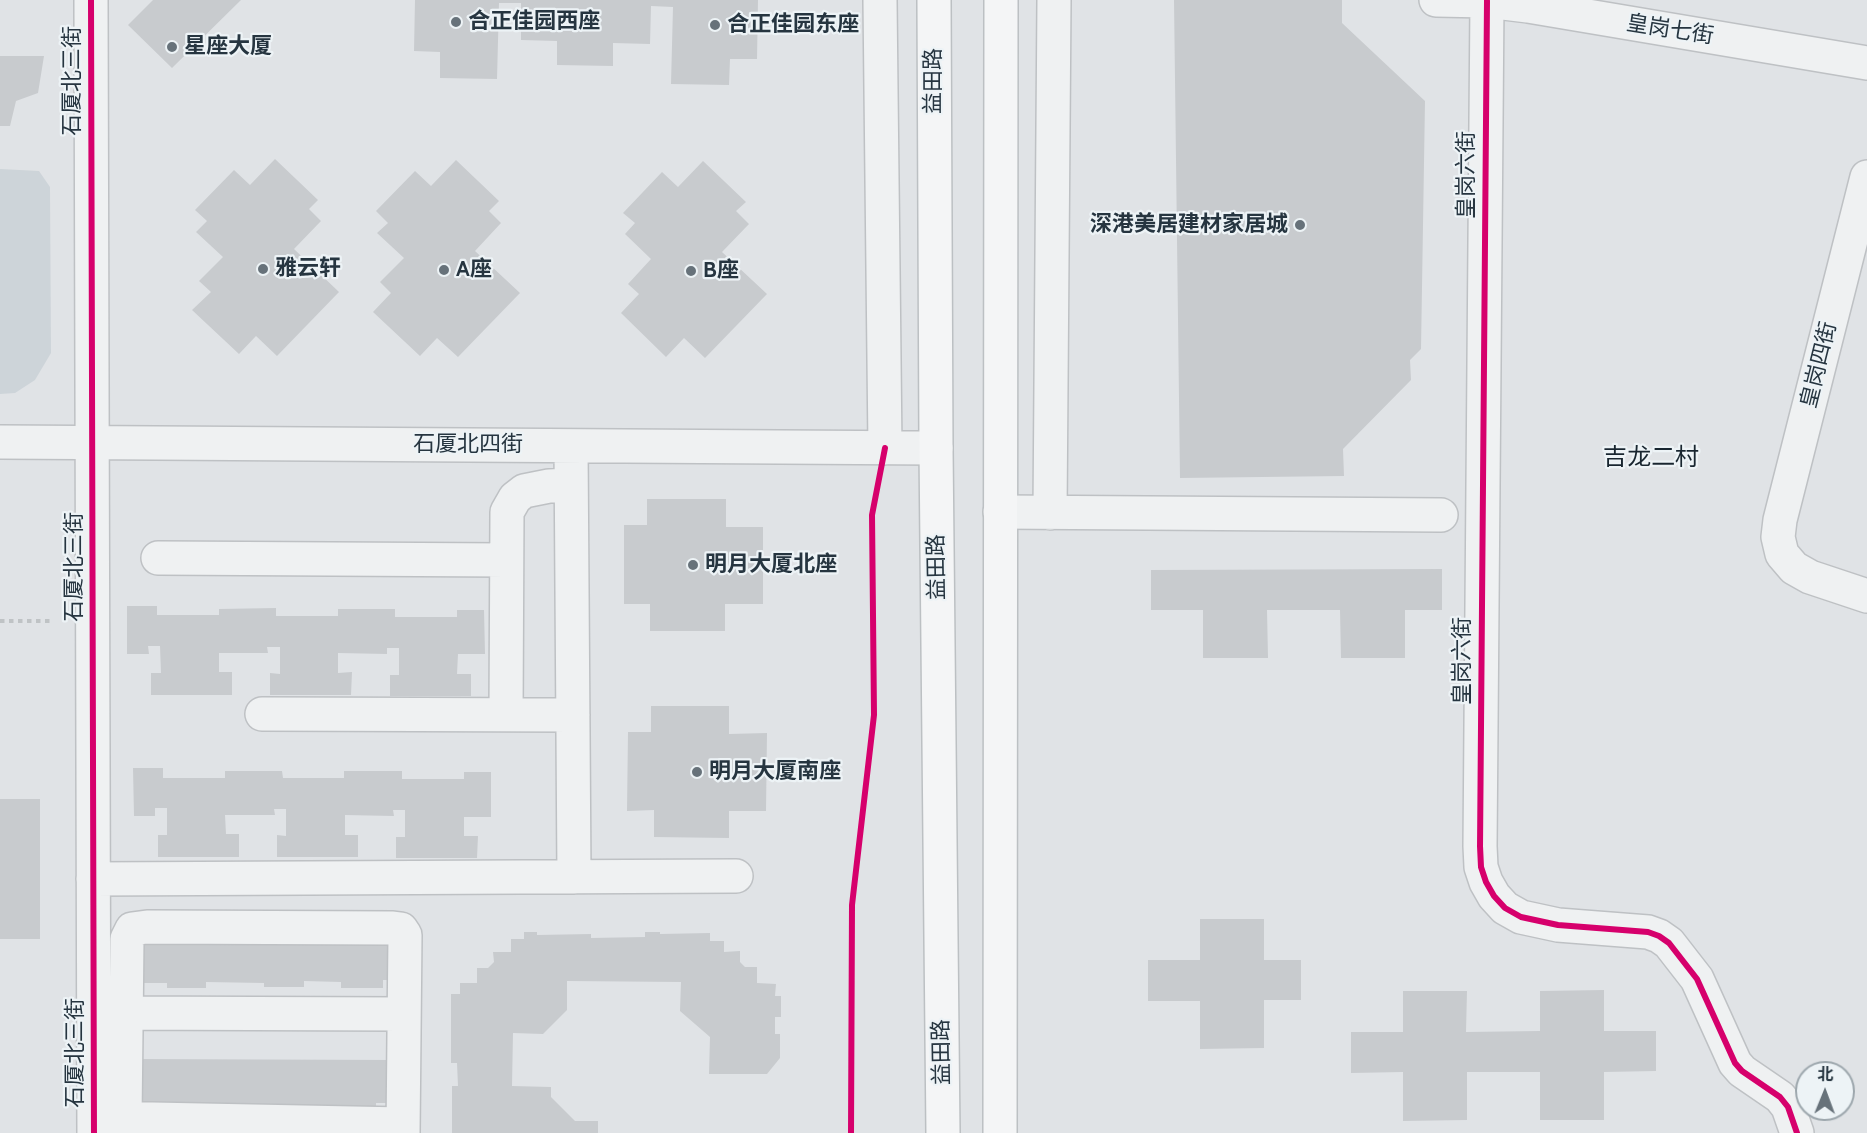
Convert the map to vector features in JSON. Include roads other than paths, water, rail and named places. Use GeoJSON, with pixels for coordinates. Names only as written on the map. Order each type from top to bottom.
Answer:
{"type":"FeatureCollection","features":[{"type":"Feature","properties":{"kind":"main road","name":"益田路"},"geometry":{"type":"LineString","coordinates":[[934,0],[943,1133]]}},
{"type":"Feature","properties":{"kind":"main road"},"geometry":{"type":"LineString","coordinates":[[1000,1133],[1001,0]]}},
{"type":"Feature","properties":{"kind":"street","name":"石厦北三街"},"geometry":{"type":"LineString","coordinates":[[91,0],[93,879],[110,1012],[105,1123]]}},
{"type":"Feature","properties":{"kind":"street"},"geometry":{"type":"LineString","coordinates":[[880,0],[885,448]]}},
{"type":"Feature","properties":{"kind":"street"},"geometry":{"type":"LineString","coordinates":[[1050,513],[1054,0]]}},
{"type":"Feature","properties":{"kind":"street","name":"皇岗七街"},"geometry":{"type":"LineString","coordinates":[[1436,0],[1487,1],[1528,6],[1867,63]]}},
{"type":"Feature","properties":{"kind":"street","name":"皇岗六街"},"geometry":{"type":"LineString","coordinates":[[1487,1],[1481,867],[1494,896],[1505,908],[1521,917],[1558,925],[1648,932],[1669,943],[1697,979],[1735,1063],[1742,1071],[1780,1097],[1788,1107],[1797,1133]]}},
{"type":"Feature","properties":{"kind":"street","name":"皇岗四街"},"geometry":{"type":"LineString","coordinates":[[1867,177],[1780,520],[1779,537],[1782,554],[1794,568],[1810,577],[1867,596]]}},
{"type":"Feature","properties":{"kind":"street","name":"石厦北四街"},"geometry":{"type":"LineString","coordinates":[[0,442],[936,448]]}},
{"type":"Feature","properties":{"kind":"street"},"geometry":{"type":"LineString","coordinates":[[571,446],[574,877]]}},
{"type":"Feature","properties":{"kind":"street"},"geometry":{"type":"LineString","coordinates":[[506,715],[506,519],[510,504],[524,491],[534,488],[571,486]]}},
{"type":"Feature","properties":{"kind":"street"},"geometry":{"type":"LineString","coordinates":[[1000,512],[1441,515]]}},
{"type":"Feature","properties":{"kind":"street"},"geometry":{"type":"LineString","coordinates":[[158,558],[506,560]]}},
{"type":"Feature","properties":{"kind":"street"},"geometry":{"type":"LineString","coordinates":[[262,714],[573,715]]}},
{"type":"Feature","properties":{"kind":"street"},"geometry":{"type":"LineString","coordinates":[[93,879],[736,876]]}},
{"type":"Feature","properties":{"kind":"street"},"geometry":{"type":"LineString","coordinates":[[105,1123],[403,1128],[405,936],[400,929],[147,927],[132,929],[127,939],[110,1012],[403,1014]]}},
{"type":"Feature","properties":{"kind":"place","name":"合正佳园西座"},"geometry":{"type":"Point","coordinates":[456,22]}},
{"type":"Feature","properties":{"kind":"place","name":"合正佳园东座"},"geometry":{"type":"Point","coordinates":[715,25]}},
{"type":"Feature","properties":{"kind":"place","name":"星座大厦"},"geometry":{"type":"Point","coordinates":[172,47]}},
{"type":"Feature","properties":{"kind":"place","name":"深港美居建材家居城"},"geometry":{"type":"Point","coordinates":[1300,225]}},
{"type":"Feature","properties":{"kind":"place","name":"雅云轩"},"geometry":{"type":"Point","coordinates":[263,269]}},
{"type":"Feature","properties":{"kind":"place","name":"A座"},"geometry":{"type":"Point","coordinates":[444,270]}},
{"type":"Feature","properties":{"kind":"place","name":"B座"},"geometry":{"type":"Point","coordinates":[691,271]}},
{"type":"Feature","properties":{"kind":"place","name":"明月大厦北座"},"geometry":{"type":"Point","coordinates":[693,565]}},
{"type":"Feature","properties":{"kind":"place","name":"明月大厦南座"},"geometry":{"type":"Point","coordinates":[697,772]}},
{"type":"Feature","properties":{"kind":"district","name":"吉龙二村"},"geometry":{"type":"Point","coordinates":[1651,458]}}]}
